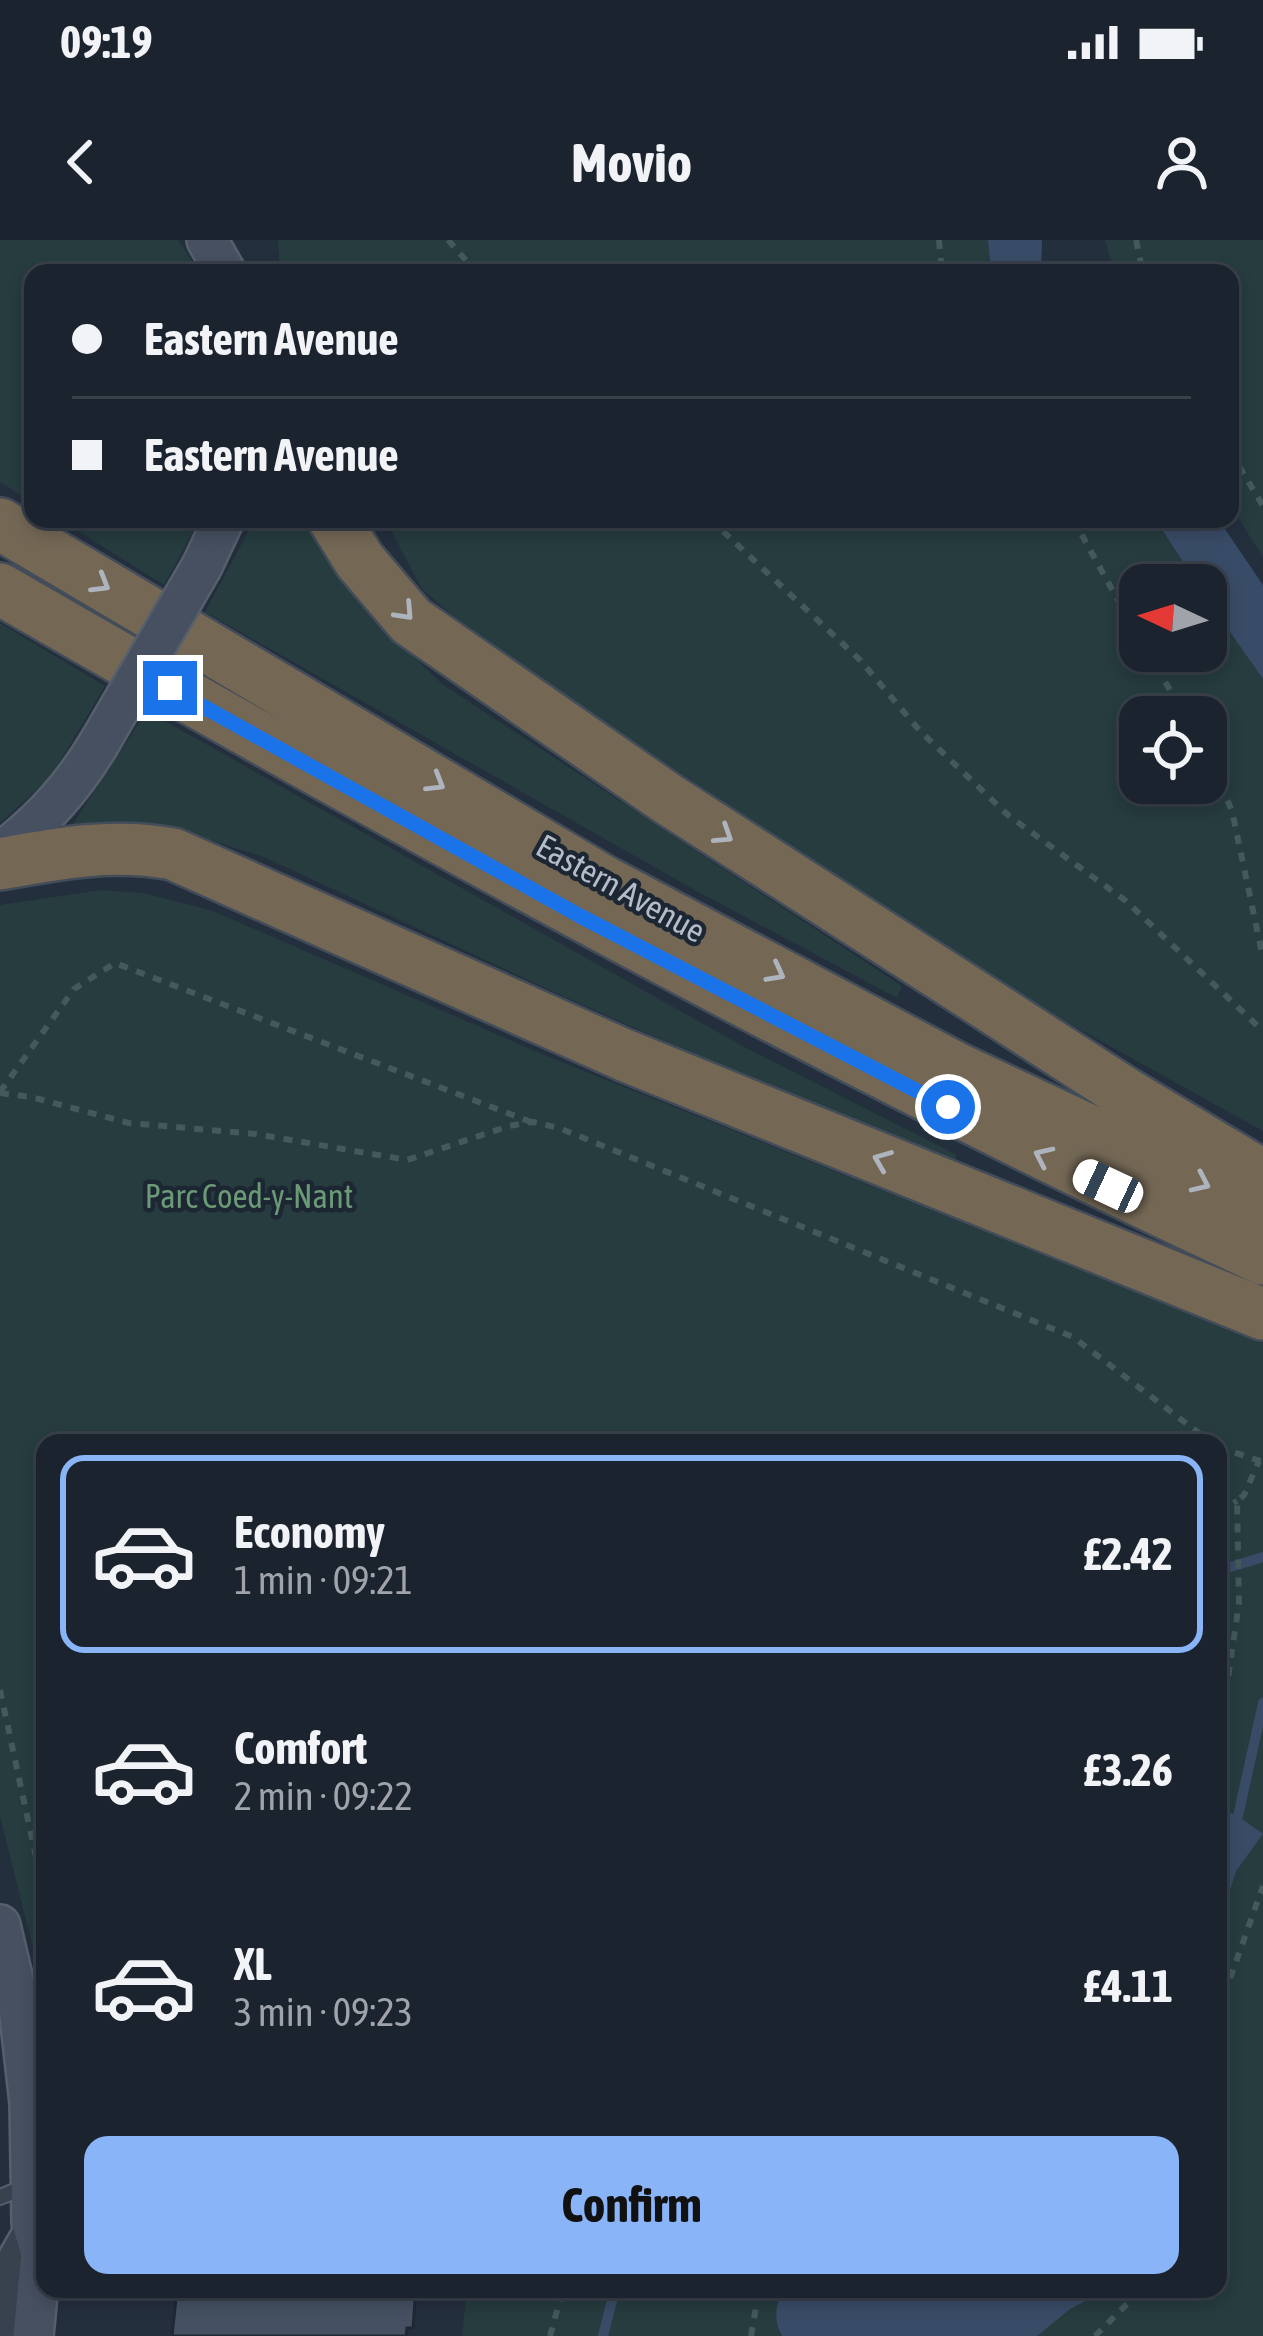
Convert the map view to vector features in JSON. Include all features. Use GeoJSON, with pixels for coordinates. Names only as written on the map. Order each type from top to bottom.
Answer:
{"type":"FeatureCollection","features":[{"type":"Feature","properties":{"kind":"highway","name":"Eastern Avenue"},"geometry":{"type":"LineString","coordinates":[[0,524],[604,881],[956,1068],[1263,1212]]}},
{"type":"Feature","properties":{"kind":"highway"},"geometry":{"type":"LineString","coordinates":[[340,528],[360,561],[411,621],[668,800],[1263,1177]]}},
{"type":"Feature","properties":{"kind":"highway","name":"Eastern Avenue"},"geometry":{"type":"LineString","coordinates":[[0,590],[580,916],[1030,1150],[1263,1258]]}},
{"type":"Feature","properties":{"kind":"highway"},"geometry":{"type":"LineString","coordinates":[[0,865],[84,849],[132,846],[172,854],[624,1055],[1263,1314]]}},
{"type":"Feature","properties":{"kind":"street"},"geometry":{"type":"LineString","coordinates":[[0,853],[68,791],[220,528]]}},
{"type":"Feature","properties":{"kind":"street"},"geometry":{"type":"LineString","coordinates":[[0,1925],[25,2052],[21,2201],[0,2336]]}},
{"type":"Feature","properties":{"kind":"street"},"geometry":{"type":"LineString","coordinates":[[21,2201],[36,2239]]}},
{"type":"Feature","properties":{"kind":"street"},"geometry":{"type":"LineString","coordinates":[[33,2336],[37,2298]]}},
{"type":"Feature","properties":{"kind":"path"},"geometry":{"type":"LineString","coordinates":[[448,240],[470,264]]}},
{"type":"Feature","properties":{"kind":"path"},"geometry":{"type":"LineString","coordinates":[[1239,466],[1263,506]]}},
{"type":"Feature","properties":{"kind":"path"},"geometry":{"type":"LineString","coordinates":[[720,528],[860,660],[920,731],[1009,816],[1126,901],[1263,1031]]}},
{"type":"Feature","properties":{"kind":"path"},"geometry":{"type":"LineString","coordinates":[[1078,528],[1119,602]]}},
{"type":"Feature","properties":{"kind":"path"},"geometry":{"type":"LineString","coordinates":[[1227,799],[1263,958]]}},
{"type":"Feature","properties":{"kind":"path"},"geometry":{"type":"LineString","coordinates":[[532,1122],[407,1160],[256,1134],[129,1124],[0,1092],[74,988],[115,963],[532,1122],[560,1128],[1073,1337],[1201,1434]]}},
{"type":"Feature","properties":{"kind":"path"},"geometry":{"type":"LineString","coordinates":[[1227,1449],[1261,1461],[1244,1495],[1227,1507]]}},
{"type":"Feature","properties":{"kind":"path"},"geometry":{"type":"LineString","coordinates":[[1227,1685],[1239,1603],[1237,1501]]}},
{"type":"Feature","properties":{"kind":"path"},"geometry":{"type":"LineString","coordinates":[[0,1690],[36,1857]]}},
{"type":"Feature","properties":{"kind":"path"},"geometry":{"type":"LineString","coordinates":[[1227,1987],[1263,1886]]}},
{"type":"Feature","properties":{"kind":"path"},"geometry":{"type":"LineString","coordinates":[[550,2336],[561,2298]]}},
{"type":"Feature","properties":{"kind":"path"},"geometry":{"type":"LineString","coordinates":[[751,2336],[757,2298]]}},
{"type":"Feature","properties":{"kind":"path"},"geometry":{"type":"LineString","coordinates":[[1096,2336],[1133,2298]]}},
{"type":"Feature","properties":{"kind":"green space"},"geometry":{"type":"Polygon","coordinates":[[[0,240],[178,240],[194,264],[24,264],[24,497],[0,482],[0,240]]]}},
{"type":"Feature","properties":{"kind":"green space"},"geometry":{"type":"Polygon","coordinates":[[[278,240],[988,240],[990,264],[279,264],[278,240]]]}},
{"type":"Feature","properties":{"kind":"green space"},"geometry":{"type":"Polygon","coordinates":[[[1105,240],[1263,240],[1263,557],[1239,519],[1239,264],[1112,264],[1105,240]]]}},
{"type":"Feature","properties":{"kind":"green space"},"geometry":{"type":"Polygon","coordinates":[[[73,528],[195,528],[164,585],[73,528]]]}},
{"type":"Feature","properties":{"kind":"green space"},"geometry":{"type":"Polygon","coordinates":[[[250,528],[311,528],[350,586],[442,684],[902,986],[897,998],[693,889],[205,612],[250,528]]]}},
{"type":"Feature","properties":{"kind":"green space"},"geometry":{"type":"Polygon","coordinates":[[[390,528],[1161,528],[1184,564],[1119,564],[1119,672],[1227,672],[1227,628],[1263,679],[1263,1131],[1023,998],[496,653],[422,589],[390,528]]]}},
{"type":"Feature","properties":{"kind":"green space"},"geometry":{"type":"Polygon","coordinates":[[[0,623],[105,686],[51,777],[0,823],[0,623]]]}},
{"type":"Feature","properties":{"kind":"green space"},"geometry":{"type":"Polygon","coordinates":[[[147,711],[748,1049],[957,1155],[954,1162],[748,1078],[264,857],[155,823],[70,828],[147,711]]]}},
{"type":"Feature","properties":{"kind":"green space","name":"Parc Coed-y-Nant"},"geometry":{"type":"Polygon","coordinates":[[[101,890],[144,893],[213,911],[549,1057],[1263,1343],[1263,2336],[462,2336],[466,2298],[1227,2298],[1227,1434],[36,1434],[36,1960],[0,1816],[0,905],[101,890]]]}},
{"type":"Feature","properties":{"kind":"water"},"geometry":{"type":"Polygon","coordinates":[[[988,240],[1042,240],[1041,264],[990,264],[988,240]]]}},
{"type":"Feature","properties":{"kind":"water"},"geometry":{"type":"Polygon","coordinates":[[[1161,528],[1224,528],[1263,585],[1263,679],[1227,628],[1227,564],[1184,564],[1161,528]]]}},
{"type":"Feature","properties":{"kind":"water"},"geometry":{"type":"Polygon","coordinates":[[[1227,1812],[1263,1834],[1236,1871],[1227,1900],[1227,1812]]]}},
{"type":"Feature","properties":{"kind":"water"},"geometry":{"type":"Polygon","coordinates":[[[1091,2298],[1037,2336],[782,2336],[776,2312],[779,2301],[1091,2298]]]}},
{"type":"Feature","properties":{"kind":"building"},"geometry":{"type":"Polygon","coordinates":[[[176,2298],[415,2298],[413,2328],[407,2328],[406,2336],[172,2336],[176,2298]]]}},
{"type":"Feature","properties":{"kind":"waterway"},"geometry":{"type":"LineString","coordinates":[[1227,1568],[1263,1557]]}},
{"type":"Feature","properties":{"kind":"waterway"},"geometry":{"type":"LineString","coordinates":[[1238,1816],[1263,1703]]}},
{"type":"Feature","properties":{"kind":"waterway"},"geometry":{"type":"LineString","coordinates":[[603,2336],[613,2298]]}},
{"type":"Feature","properties":{"kind":"route"},"geometry":{"type":"LineString","coordinates":[[170,688],[580,916],[948,1107]]}}]}
